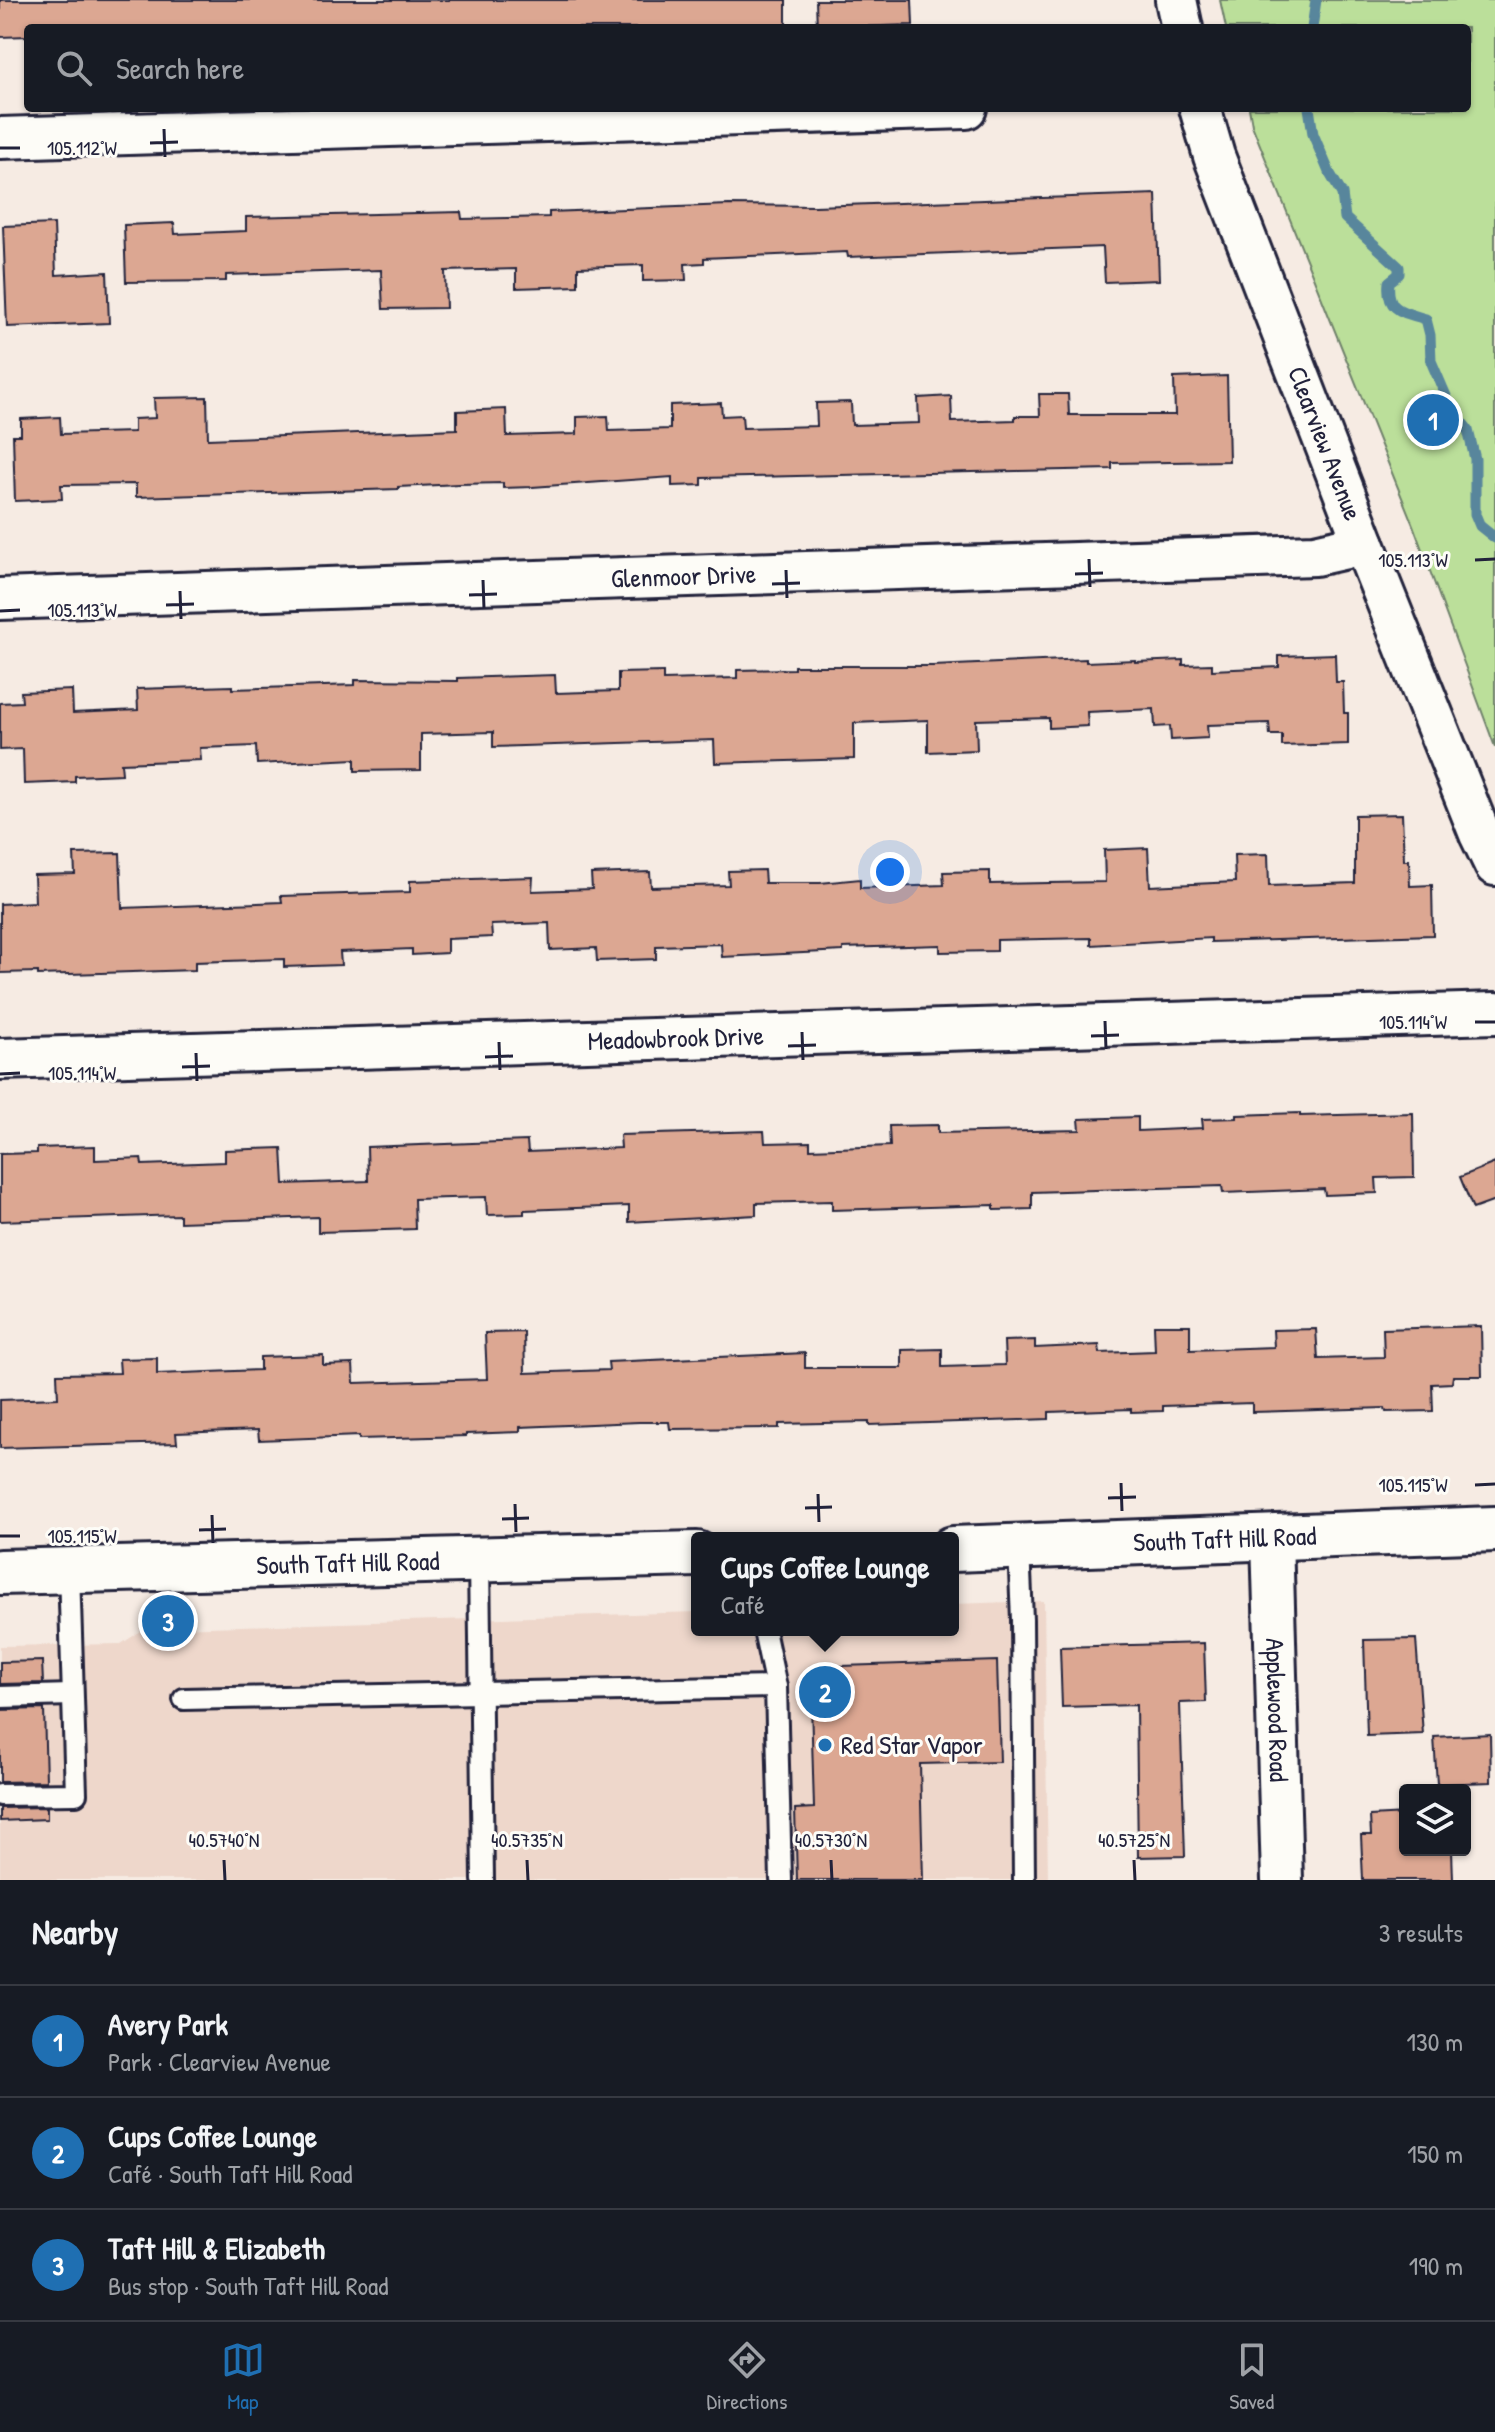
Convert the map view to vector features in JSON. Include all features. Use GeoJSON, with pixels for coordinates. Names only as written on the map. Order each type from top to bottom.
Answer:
{"type":"FeatureCollection","features":[{"type":"Feature","properties":{"kind":"main road","name":"South Taft Hill Road"},"geometry":{"type":"LineString","coordinates":[[959,1549],[1495,1529]]}},
{"type":"Feature","properties":{"kind":"main road","name":"South Taft Hill Road"},"geometry":{"type":"LineString","coordinates":[[0,1572],[691,1554]]}},
{"type":"Feature","properties":{"kind":"street"},"geometry":{"type":"LineString","coordinates":[[1176,0],[1181,24]]}},
{"type":"Feature","properties":{"kind":"street"},"geometry":{"type":"LineString","coordinates":[[0,138],[837,112]]}},
{"type":"Feature","properties":{"kind":"street","name":"Clearview Avenue"},"geometry":{"type":"LineString","coordinates":[[1201,112],[1214,156],[1364,544],[1495,865]]}},
{"type":"Feature","properties":{"kind":"street","name":"Glenmoor Drive"},"geometry":{"type":"LineString","coordinates":[[0,599],[1315,555],[1364,544]]}},
{"type":"Feature","properties":{"kind":"street","name":"Meadowbrook Drive"},"geometry":{"type":"LineString","coordinates":[[0,1059],[1495,1013]]}},
{"type":"Feature","properties":{"kind":"street","name":"Applewood Road"},"geometry":{"type":"LineString","coordinates":[[1272,1538],[1282,1880]]}},
{"type":"Feature","properties":{"kind":"lane"},"geometry":{"type":"LineString","coordinates":[[1019,1547],[1024,1880]]}},
{"type":"Feature","properties":{"kind":"lane"},"geometry":{"type":"LineString","coordinates":[[479,1559],[483,1880]]}},
{"type":"Feature","properties":{"kind":"lane"},"geometry":{"type":"LineString","coordinates":[[0,1795],[76,1794],[69,1570]]}},
{"type":"Feature","properties":{"kind":"lane"},"geometry":{"type":"LineString","coordinates":[[765,1636],[776,1687],[781,1880]]}},
{"type":"Feature","properties":{"kind":"lane"},"geometry":{"type":"LineString","coordinates":[[184,1699],[776,1687]]}},
{"type":"Feature","properties":{"kind":"lane"},"geometry":{"type":"LineString","coordinates":[[0,1697],[72,1695]]}},
{"type":"Feature","properties":{"kind":"shaded area"},"geometry":{"type":"Polygon","coordinates":[[[1044,1601],[1048,1880],[0,1880],[0,1646],[121,1644],[144,1629],[691,1612],[691,1636],[959,1636],[959,1604],[1044,1601]]]}},
{"type":"Feature","properties":{"kind":"green space"},"geometry":{"type":"Polygon","coordinates":[[[1220,0],[1495,0],[1495,747],[1413,525],[1252,125],[1250,112],[1471,112],[1471,24],[1225,24],[1220,0]]]}},
{"type":"Feature","properties":{"kind":"building"},"geometry":{"type":"Polygon","coordinates":[[[0,0],[786,0],[786,24],[24,24],[24,36],[0,37],[0,0]]]}},
{"type":"Feature","properties":{"kind":"building"},"geometry":{"type":"Polygon","coordinates":[[[816,0],[912,0],[913,24],[817,24],[816,0]]]}},
{"type":"Feature","properties":{"kind":"building"},"geometry":{"type":"Polygon","coordinates":[[[1156,194],[1159,280],[1105,282],[1103,247],[848,257],[847,252],[704,258],[704,263],[685,264],[686,280],[643,281],[643,265],[578,267],[578,286],[516,288],[516,269],[445,271],[446,308],[383,309],[381,270],[226,275],[226,281],[126,282],[124,225],[174,223],[175,234],[246,231],[246,217],[461,212],[462,219],[549,217],[549,212],[729,205],[815,206],[1156,194]]]}},
{"type":"Feature","properties":{"kind":"building"},"geometry":{"type":"Polygon","coordinates":[[[54,224],[56,275],[107,272],[109,323],[7,327],[3,226],[54,224]]]}},
{"type":"Feature","properties":{"kind":"building"},"geometry":{"type":"Polygon","coordinates":[[[1227,376],[1229,461],[1112,463],[1112,469],[702,478],[702,485],[672,486],[672,477],[532,487],[503,488],[503,483],[459,484],[398,489],[136,497],[136,484],[61,485],[62,499],[15,501],[13,435],[21,435],[21,419],[60,417],[61,434],[134,432],[134,419],[155,418],[154,398],[207,397],[208,439],[457,429],[457,411],[506,409],[507,436],[577,434],[577,417],[608,416],[609,431],[670,429],[670,405],[721,403],[722,416],[742,415],[743,428],[817,426],[816,403],[851,402],[852,425],[919,423],[918,398],[951,396],[952,422],[1040,416],[1039,394],[1068,394],[1069,415],[1175,415],[1174,378],[1227,376]]]}},
{"type":"Feature","properties":{"kind":"building"},"geometry":{"type":"Polygon","coordinates":[[[1335,654],[1336,682],[1343,682],[1344,713],[1348,713],[1348,744],[1282,746],[1282,735],[1270,735],[1269,723],[1207,725],[1208,738],[1171,740],[1170,726],[1155,727],[1154,709],[1087,712],[1088,726],[1049,728],[1049,718],[976,720],[977,750],[928,752],[928,720],[854,723],[854,759],[715,763],[714,740],[493,747],[493,732],[421,734],[421,770],[355,771],[355,759],[257,764],[256,746],[200,748],[201,760],[121,763],[122,774],[75,776],[75,782],[24,784],[23,749],[0,750],[0,703],[22,702],[21,692],[72,690],[73,713],[138,710],[137,689],[355,685],[355,680],[458,681],[458,678],[555,675],[556,693],[618,691],[618,673],[663,672],[663,680],[737,678],[737,670],[794,669],[794,666],[933,666],[1086,659],[1086,662],[1183,660],[1183,665],[1212,664],[1212,670],[1279,667],[1279,656],[1335,654]]]}},
{"type":"Feature","properties":{"kind":"building"},"geometry":{"type":"Polygon","coordinates":[[[1402,814],[1404,860],[1409,860],[1410,886],[1432,885],[1433,935],[1211,942],[1211,938],[1091,945],[1091,938],[997,940],[997,951],[940,952],[940,945],[722,957],[721,944],[656,946],[656,959],[597,961],[596,948],[550,950],[549,923],[491,925],[492,937],[447,939],[447,953],[412,955],[412,949],[340,952],[341,965],[284,967],[284,959],[195,962],[195,970],[38,975],[38,972],[0,973],[0,904],[35,902],[34,875],[75,874],[74,854],[120,853],[122,908],[282,902],[281,896],[410,892],[410,881],[533,877],[532,891],[592,889],[591,874],[650,872],[651,887],[729,885],[728,871],[764,870],[765,883],[860,879],[860,888],[944,885],[943,872],[990,871],[990,884],[1105,882],[1104,850],[1148,848],[1150,886],[1235,882],[1234,855],[1268,854],[1269,886],[1355,883],[1355,815],[1402,814]]]}},
{"type":"Feature","properties":{"kind":"building"},"geometry":{"type":"Polygon","coordinates":[[[1300,1113],[1300,1116],[1413,1113],[1414,1177],[1376,1178],[1377,1193],[1325,1195],[1324,1189],[1223,1193],[1222,1186],[1032,1192],[1032,1209],[994,1210],[994,1205],[832,1210],[832,1201],[756,1203],[756,1215],[629,1222],[629,1206],[524,1210],[524,1214],[487,1215],[486,1197],[414,1199],[415,1229],[353,1231],[318,1232],[318,1217],[180,1222],[180,1215],[0,1221],[0,1154],[37,1153],[37,1148],[95,1146],[95,1160],[141,1158],[142,1165],[225,1162],[225,1150],[282,1148],[284,1184],[368,1181],[367,1147],[527,1141],[528,1152],[621,1148],[620,1135],[764,1131],[765,1143],[810,1142],[810,1149],[890,1146],[889,1126],[938,1125],[938,1133],[1080,1130],[1079,1119],[1138,1117],[1138,1131],[1203,1128],[1202,1119],[1237,1118],[1237,1115],[1300,1113]]]}},
{"type":"Feature","properties":{"kind":"building"},"geometry":{"type":"Polygon","coordinates":[[[1495,1163],[1495,1201],[1473,1209],[1460,1177],[1495,1163]]]}},
{"type":"Feature","properties":{"kind":"building"},"geometry":{"type":"Polygon","coordinates":[[[1154,1325],[1190,1325],[1190,1350],[1274,1347],[1273,1330],[1316,1329],[1318,1359],[1384,1357],[1383,1329],[1481,1326],[1482,1376],[1453,1376],[1452,1383],[1432,1384],[1433,1411],[1386,1412],[1385,1408],[1252,1412],[1252,1403],[1163,1406],[1163,1411],[1049,1412],[1049,1419],[869,1425],[869,1422],[779,1424],[779,1428],[670,1429],[669,1422],[639,1422],[520,1427],[520,1432],[466,1436],[259,1440],[258,1430],[176,1433],[177,1443],[0,1448],[0,1400],[58,1398],[57,1374],[120,1373],[119,1359],[157,1358],[157,1374],[260,1370],[260,1357],[323,1355],[323,1365],[353,1364],[354,1383],[487,1379],[485,1333],[524,1332],[525,1373],[609,1370],[608,1362],[805,1353],[805,1368],[902,1368],[902,1350],[942,1349],[942,1367],[1005,1365],[1004,1341],[1035,1340],[1035,1348],[1099,1345],[1100,1353],[1155,1351],[1154,1325]]]}},
{"type":"Feature","properties":{"kind":"building"},"geometry":{"type":"Polygon","coordinates":[[[1416,1639],[1423,1734],[1367,1736],[1364,1640],[1416,1639]]]}},
{"type":"Feature","properties":{"kind":"building"},"geometry":{"type":"Polygon","coordinates":[[[1204,1643],[1206,1702],[1180,1703],[1185,1856],[1138,1857],[1136,1705],[1062,1707],[1060,1647],[1204,1643]]]}},
{"type":"Feature","properties":{"kind":"building"},"geometry":{"type":"Polygon","coordinates":[[[42,1661],[43,1683],[0,1684],[0,1662],[42,1661]]]}},
{"type":"Feature","properties":{"kind":"building"},"geometry":{"type":"Polygon","coordinates":[[[997,1661],[1000,1762],[920,1764],[923,1880],[797,1880],[795,1809],[814,1808],[810,1667],[997,1661]]]}},
{"type":"Feature","properties":{"kind":"building"},"geometry":{"type":"Polygon","coordinates":[[[44,1709],[46,1781],[0,1782],[0,1710],[44,1709]]]}},
{"type":"Feature","properties":{"kind":"building"},"geometry":{"type":"Polygon","coordinates":[[[1490,1734],[1491,1782],[1437,1784],[1434,1737],[1490,1734]]]}},
{"type":"Feature","properties":{"kind":"building"},"geometry":{"type":"Polygon","coordinates":[[[47,1807],[47,1819],[0,1821],[0,1808],[47,1807]]]}},
{"type":"Feature","properties":{"kind":"building"},"geometry":{"type":"Polygon","coordinates":[[[1399,1814],[1399,1856],[1452,1856],[1453,1880],[1363,1880],[1361,1835],[1371,1835],[1370,1816],[1399,1814]]]}},
{"type":"Feature","properties":{"kind":"waterway"},"geometry":{"type":"LineString","coordinates":[[1313,24],[1316,0]]}},
{"type":"Feature","properties":{"kind":"waterway"},"geometry":{"type":"LineString","coordinates":[[1310,112],[1313,134],[1342,194],[1345,218],[1399,267],[1399,274],[1389,282],[1393,305],[1403,312],[1426,319],[1431,361],[1452,410],[1468,430],[1475,459],[1475,514],[1480,526],[1495,538]]}},
{"type":"Feature","properties":{"kind":"place","name":"Avery Park"},"geometry":{"type":"Point","coordinates":[1433,420]}},
{"type":"Feature","properties":{"kind":"place","name":"Taft Hill & Elizabeth"},"geometry":{"type":"Point","coordinates":[168,1621]}},
{"type":"Feature","properties":{"kind":"place","name":"Cups Coffee Lounge"},"geometry":{"type":"Point","coordinates":[825,1692]}},
{"type":"Feature","properties":{"kind":"place","name":"Red Star Vapor"},"geometry":{"type":"Point","coordinates":[825,1745]}}]}
